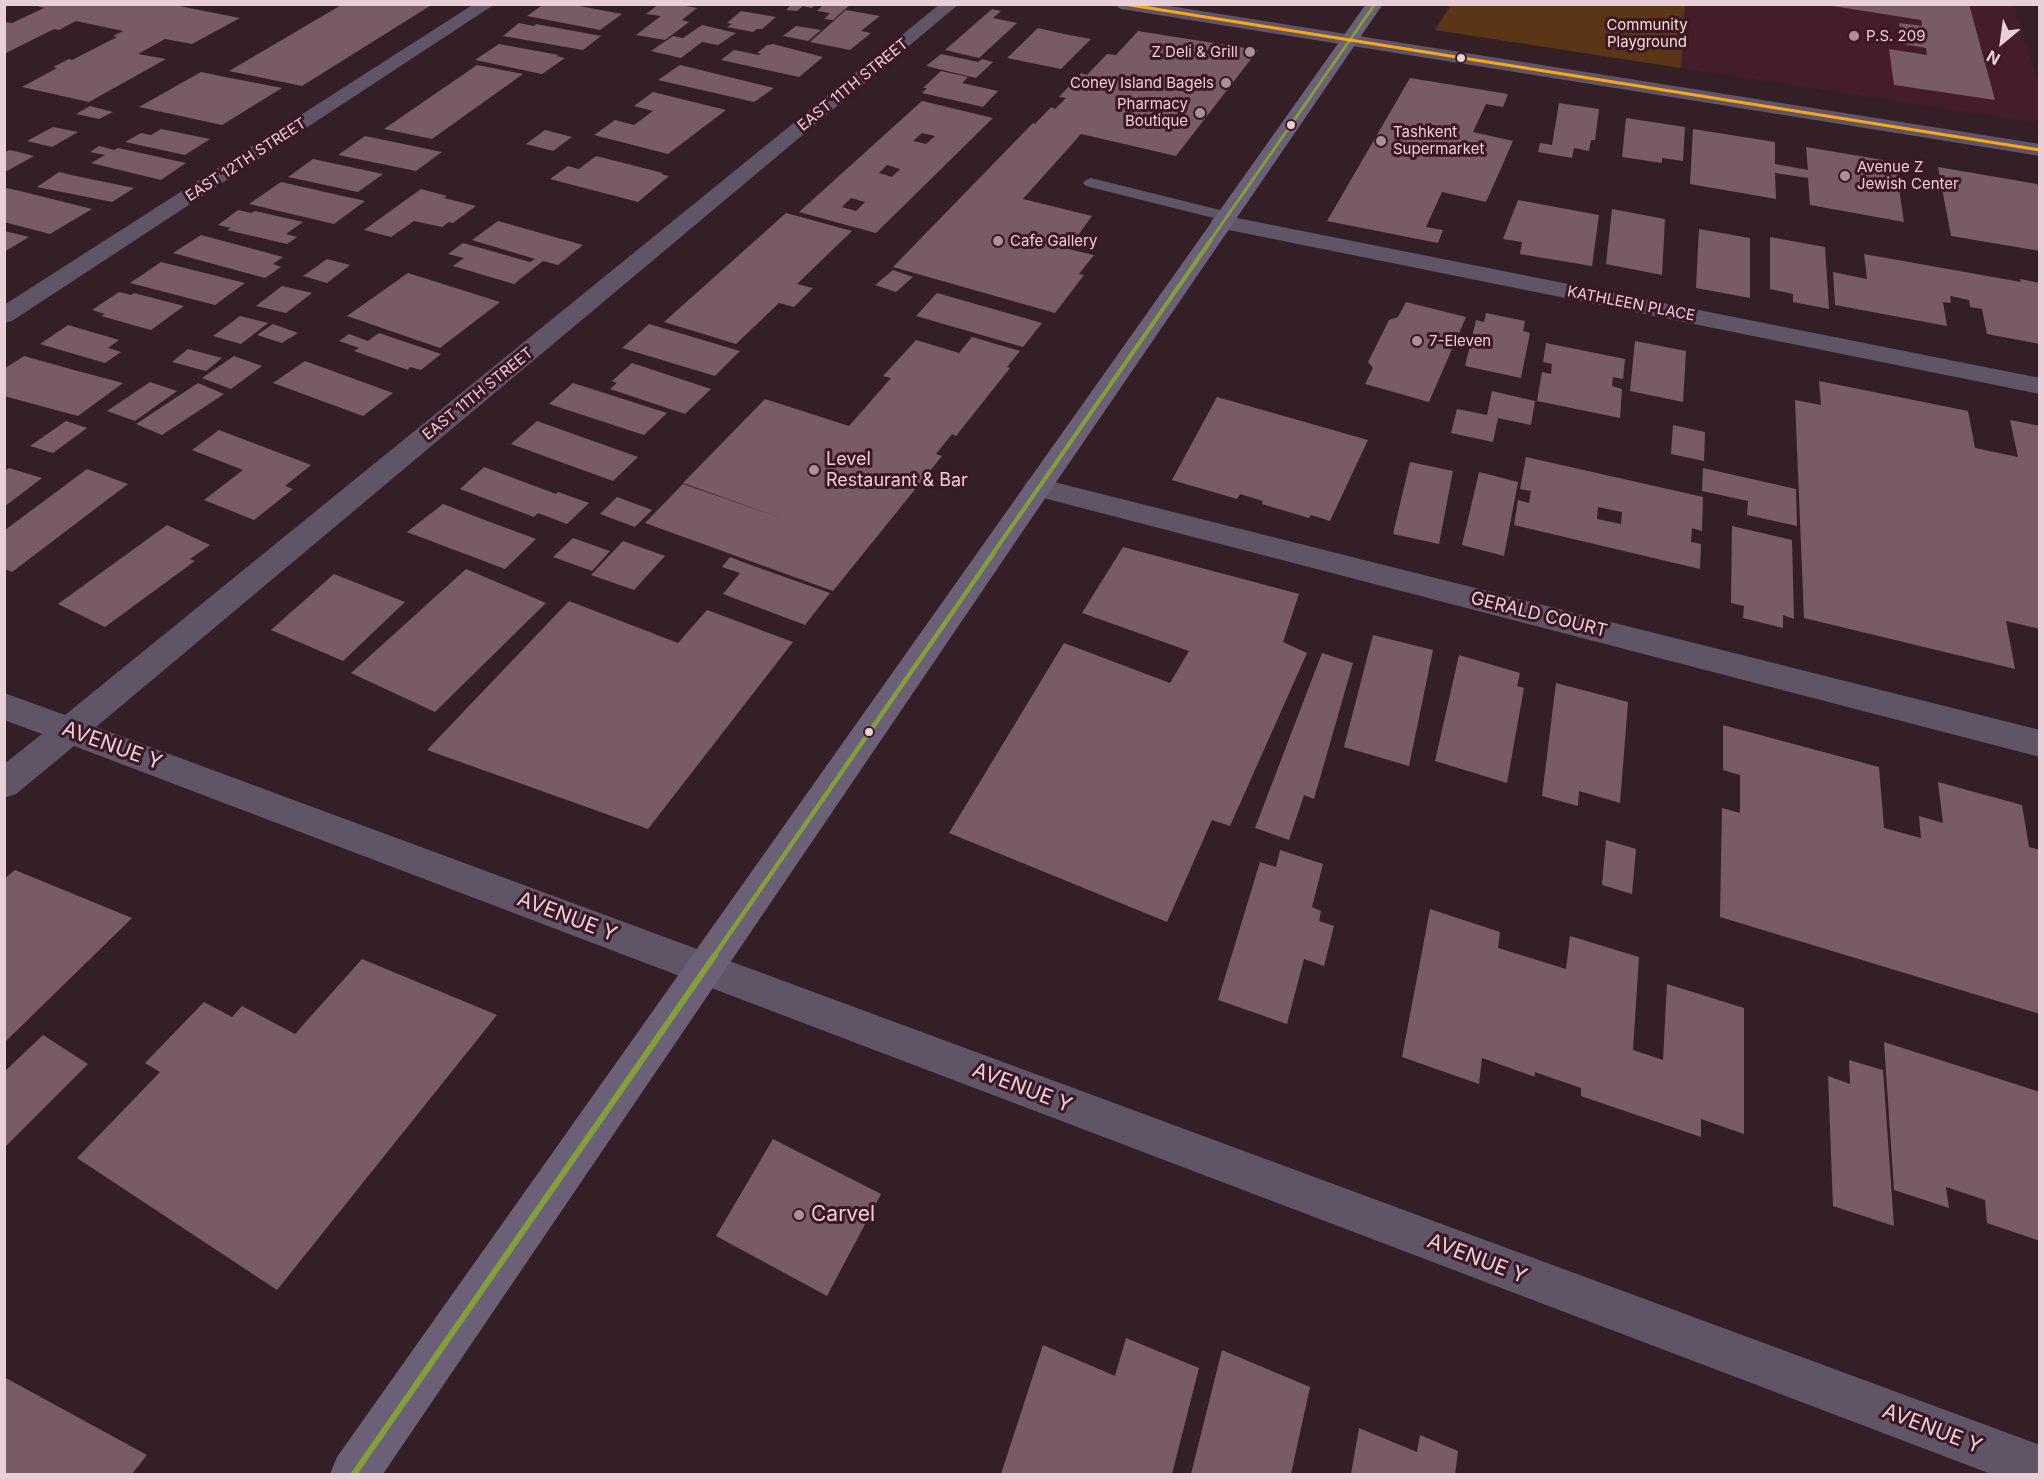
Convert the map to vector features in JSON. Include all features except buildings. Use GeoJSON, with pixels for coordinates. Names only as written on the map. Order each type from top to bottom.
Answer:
{"type":"FeatureCollection","features":[{"type":"Feature","properties":{"kind":"main road"},"geometry":{"type":"LineString","coordinates":[[354,1474],[1375,4]]}},
{"type":"Feature","properties":{"kind":"street","name":"EAST 12TH STREET"},"geometry":{"type":"LineString","coordinates":[[4,316],[487,4]]}},
{"type":"Feature","properties":{"kind":"street","name":"EAST 11TH STREET"},"geometry":{"type":"LineString","coordinates":[[4,784],[951,4]]}},
{"type":"Feature","properties":{"kind":"street"},"geometry":{"type":"LineString","coordinates":[[1129,5],[2040,150]]}},
{"type":"Feature","properties":{"kind":"street","name":"KATHLEEN PLACE"},"geometry":{"type":"LineString","coordinates":[[1224,219],[2040,386]]}},
{"type":"Feature","properties":{"kind":"street","name":"GERALD COURT"},"geometry":{"type":"LineString","coordinates":[[1038,487],[2040,744]]}},
{"type":"Feature","properties":{"kind":"street","name":"AVENUE Y"},"geometry":{"type":"LineString","coordinates":[[4,706],[2040,1469]]}},
{"type":"Feature","properties":{"kind":"lane"},"geometry":{"type":"LineString","coordinates":[[1091,183],[1224,219]]}},
{"type":"Feature","properties":{"kind":"shaded area","name":"P.S. 209"},"geometry":{"type":"Polygon","coordinates":[[[1685,5],[2014,5],[2039,83],[2039,123],[1681,68],[1685,5]]]}},
{"type":"Feature","properties":{"kind":"green space","name":"Community Playground"},"geometry":{"type":"Polygon","coordinates":[[[1451,5],[1685,5],[1681,68],[1435,30],[1451,5]]]}},
{"type":"Feature","properties":{"kind":"transit line"},"geometry":{"type":"LineString","coordinates":[[1124,4],[2040,150]]}},
{"type":"Feature","properties":{"kind":"transit line"},"geometry":{"type":"LineString","coordinates":[[354,1474],[1375,4]]}},
{"type":"Feature","properties":{"kind":"place","name":"P.S. 209"},"geometry":{"type":"Point","coordinates":[1854,36]}},
{"type":"Feature","properties":{"kind":"place","name":"Z Deli & Grill"},"geometry":{"type":"Point","coordinates":[1250,52]}},
{"type":"Feature","properties":{"kind":"place","name":"Coney Island Bagels"},"geometry":{"type":"Point","coordinates":[1226,83]}},
{"type":"Feature","properties":{"kind":"place","name":"Pharmacy Boutique"},"geometry":{"type":"Point","coordinates":[1200,113]}},
{"type":"Feature","properties":{"kind":"place","name":"Tashkent Supermarket"},"geometry":{"type":"Point","coordinates":[1381,141]}},
{"type":"Feature","properties":{"kind":"place","name":"Avenue Z Jewish Center"},"geometry":{"type":"Point","coordinates":[1845,176]}},
{"type":"Feature","properties":{"kind":"place","name":"Cafe Gallery"},"geometry":{"type":"Point","coordinates":[998,241]}},
{"type":"Feature","properties":{"kind":"place","name":"7-Eleven"},"geometry":{"type":"Point","coordinates":[1417,341]}},
{"type":"Feature","properties":{"kind":"place","name":"Level Restaurant & Bar"},"geometry":{"type":"Point","coordinates":[814,470]}},
{"type":"Feature","properties":{"kind":"place","name":"Carvel"},"geometry":{"type":"Point","coordinates":[799,1215]}}]}
